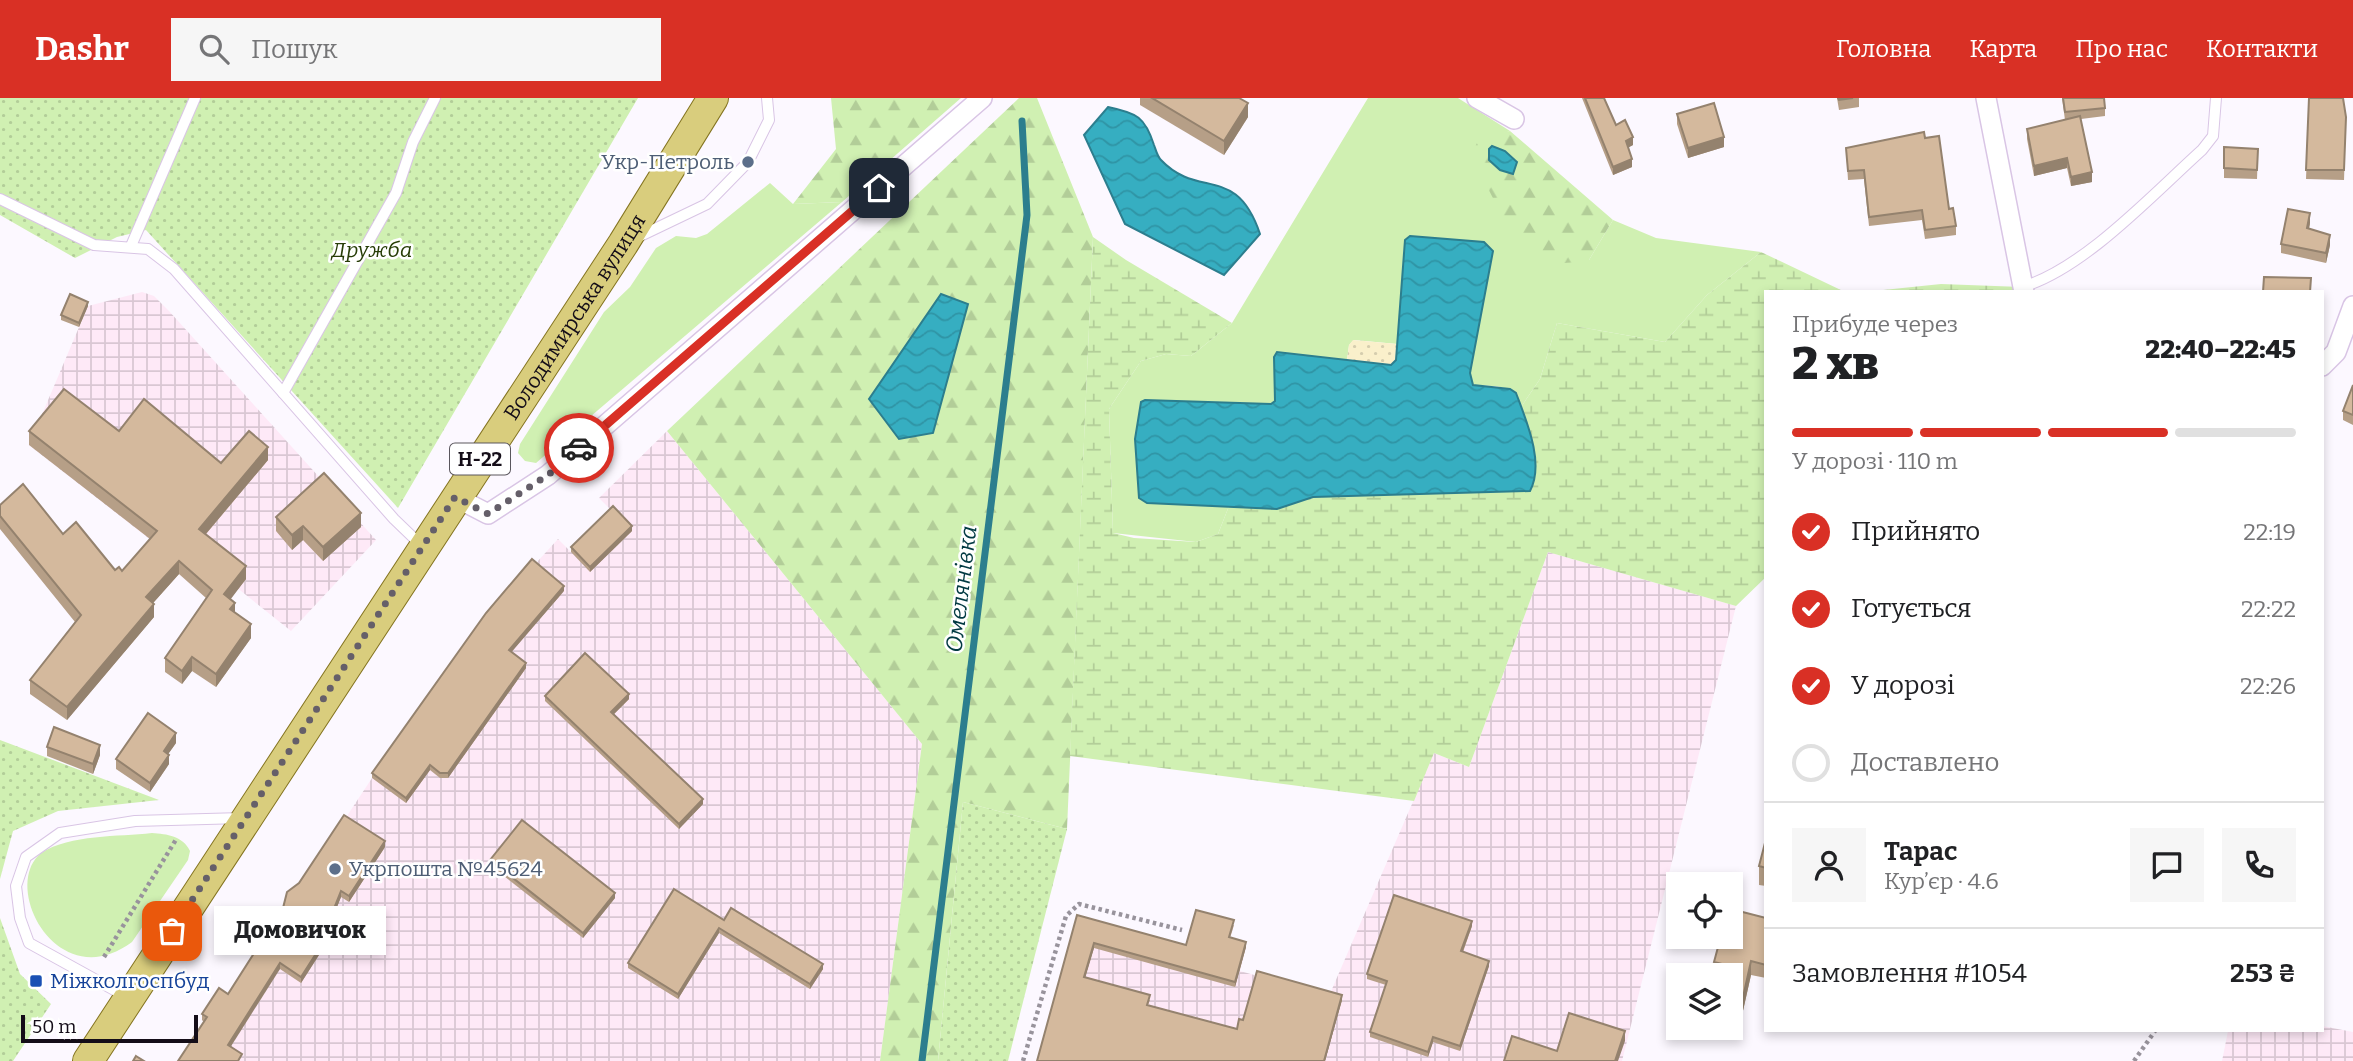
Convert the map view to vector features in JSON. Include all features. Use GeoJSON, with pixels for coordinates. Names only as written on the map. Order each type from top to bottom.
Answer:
{"type":"FeatureCollection","features":[{"type":"Feature","properties":{"kind":"main road","name":"Володимирська вулиця"},"geometry":{"type":"LineString","coordinates":[[88,1061],[422,546],[623,244],[713,98]]}},
{"type":"Feature","properties":{"kind":"street"},"geometry":{"type":"LineString","coordinates":[[455,497],[488,514],[548,475],[982,98]]}},
{"type":"Feature","properties":{"kind":"street"},"geometry":{"type":"LineString","coordinates":[[1477,98],[1514,119]]}},
{"type":"Feature","properties":{"kind":"street"},"geometry":{"type":"LineString","coordinates":[[1986,98],[2023,290]]}},
{"type":"Feature","properties":{"kind":"street"},"geometry":{"type":"LineString","coordinates":[[2324,364],[2336,352],[2353,306]]}},
{"type":"Feature","properties":{"kind":"lane"},"geometry":{"type":"LineString","coordinates":[[131,246],[195,98]]}},
{"type":"Feature","properties":{"kind":"lane"},"geometry":{"type":"LineString","coordinates":[[283,393],[396,193],[412,142],[435,98]]}},
{"type":"Feature","properties":{"kind":"lane"},"geometry":{"type":"LineString","coordinates":[[623,244],[672,224],[707,204],[748,162],[769,120],[767,98]]}},
{"type":"Feature","properties":{"kind":"lane"},"geometry":{"type":"LineString","coordinates":[[2023,290],[2075,261],[2202,149],[2213,136],[2216,98]]}},
{"type":"Feature","properties":{"kind":"lane"},"geometry":{"type":"LineString","coordinates":[[0,199],[94,245],[148,249],[174,269],[394,519],[422,546]]}},
{"type":"Feature","properties":{"kind":"lane"},"geometry":{"type":"LineString","coordinates":[[128,998],[29,943],[20,918],[16,886],[26,857],[60,833],[135,821],[246,818]]}},
{"type":"Feature","properties":{"kind":"path"},"geometry":{"type":"LineString","coordinates":[[104,957],[177,838]]}},
{"type":"Feature","properties":{"kind":"path"},"geometry":{"type":"LineString","coordinates":[[1023,1061],[1066,916],[1079,904],[1182,930]]}},
{"type":"Feature","properties":{"kind":"path"},"geometry":{"type":"LineString","coordinates":[[2134,1061],[2154,1032]]}},
{"type":"Feature","properties":{"kind":"shaded area"},"geometry":{"type":"Polygon","coordinates":[[[142,292],[154,296],[169,311],[376,540],[291,631],[226,579],[208,599],[152,550],[156,544],[29,445],[88,306],[142,292]]]}},
{"type":"Feature","properties":{"kind":"shaded area","name":"Міжколгоспбуд"},"geometry":{"type":"Polygon","coordinates":[[[667,431],[922,744],[880,1061],[182,1061],[210,1026],[202,1020],[219,994],[227,999],[283,915],[287,898],[308,875],[372,778],[486,618],[558,539],[571,552],[612,511],[599,498],[667,431]]]}},
{"type":"Feature","properties":{"kind":"shaded area"},"geometry":{"type":"Polygon","coordinates":[[[1548,552],[1736,606],[1669,872],[1666,872],[1666,885],[1622,1061],[1038,1061],[1077,920],[1186,950],[1234,925],[1229,942],[1246,947],[1240,971],[1329,996],[1434,753],[1469,767],[1548,552]]]}},
{"type":"Feature","properties":{"kind":"shaded area"},"geometry":{"type":"Polygon","coordinates":[[[2324,1026],[2353,1032],[2353,1061],[2222,1061],[2228,1032],[2324,1032],[2324,1026]]]}},
{"type":"Feature","properties":{"kind":"green space","name":"Дружба"},"geometry":{"type":"Polygon","coordinates":[[[0,98],[638,98],[398,508],[146,230],[117,237],[75,258],[0,215],[0,98]]]}},
{"type":"Feature","properties":{"kind":"green space"},"geometry":{"type":"Polygon","coordinates":[[[831,98],[961,98],[842,202],[793,204],[836,149],[831,98]]]}},
{"type":"Feature","properties":{"kind":"green space"},"geometry":{"type":"Polygon","coordinates":[[[1019,98],[1037,98],[1093,237],[1067,829],[963,802],[938,1061],[880,1061],[922,744],[667,431],[1019,98]]]}},
{"type":"Feature","properties":{"kind":"green space"},"geometry":{"type":"Polygon","coordinates":[[[1368,98],[1458,98],[1510,131],[1504,133],[1589,260],[1613,220],[1656,238],[1761,252],[1707,295],[1665,342],[1557,323],[1540,379],[1521,407],[1513,393],[1502,387],[1472,385],[1470,373],[1484,242],[1409,236],[1404,248],[1397,344],[1354,340],[1349,345],[1347,360],[1277,352],[1274,357],[1275,401],[1271,404],[1141,402],[1136,453],[1147,503],[1229,506],[1218,534],[1196,542],[1113,533],[1109,409],[1141,361],[1166,354],[1191,356],[1232,323],[1368,98]]]}},
{"type":"Feature","properties":{"kind":"green space"},"geometry":{"type":"Polygon","coordinates":[[[1510,131],[1613,220],[1589,260],[1556,263],[1541,257],[1527,247],[1504,218],[1472,153],[1480,137],[1510,131]]]}},
{"type":"Feature","properties":{"kind":"green space"},"geometry":{"type":"Polygon","coordinates":[[[770,183],[793,204],[842,202],[536,463],[525,461],[518,453],[520,444],[604,312],[630,287],[656,248],[676,236],[696,238],[707,234],[770,183]]]}},
{"type":"Feature","properties":{"kind":"green space"},"geometry":{"type":"Polygon","coordinates":[[[1093,237],[1126,260],[1232,323],[1191,356],[1166,354],[1141,361],[1109,409],[1113,533],[1134,538],[1196,542],[1218,534],[1229,506],[1277,509],[1313,497],[1530,491],[1534,481],[1535,460],[1521,407],[1540,379],[1557,323],[1665,342],[1707,295],[1761,252],[1841,290],[1764,290],[1764,579],[1736,606],[1548,552],[1469,767],[1434,753],[1414,801],[1070,756],[1093,237]]]}},
{"type":"Feature","properties":{"kind":"green space"},"geometry":{"type":"Polygon","coordinates":[[[1941,284],[2022,287],[2020,290],[1883,290],[1941,284]]]}},
{"type":"Feature","properties":{"kind":"green space"},"geometry":{"type":"Polygon","coordinates":[[[0,740],[159,800],[58,811],[13,831],[0,879],[0,740]]]}},
{"type":"Feature","properties":{"kind":"green space"},"geometry":{"type":"Polygon","coordinates":[[[963,802],[1067,829],[1008,1061],[938,1061],[963,802]]]}},
{"type":"Feature","properties":{"kind":"green space"},"geometry":{"type":"Polygon","coordinates":[[[152,833],[179,839],[190,851],[188,860],[132,942],[105,955],[81,956],[60,947],[43,931],[32,911],[28,889],[30,869],[41,853],[80,839],[152,833]]]}},
{"type":"Feature","properties":{"kind":"green space"},"geometry":{"type":"Polygon","coordinates":[[[0,918],[20,974],[51,1004],[13,1061],[0,1061],[0,918]]]}},
{"type":"Feature","properties":{"kind":"sand"},"geometry":{"type":"Polygon","coordinates":[[[1353,340],[1397,344],[1396,361],[1391,365],[1347,360],[1349,345],[1353,340]]]}},
{"type":"Feature","properties":{"kind":"water"},"geometry":{"type":"Polygon","coordinates":[[[1108,107],[1133,114],[1143,122],[1160,158],[1175,172],[1228,190],[1240,198],[1250,212],[1260,234],[1224,275],[1125,224],[1084,135],[1108,107]]]}},
{"type":"Feature","properties":{"kind":"water"},"geometry":{"type":"Polygon","coordinates":[[[1492,146],[1505,151],[1517,162],[1513,174],[1500,170],[1489,160],[1489,149],[1492,146]]]}},
{"type":"Feature","properties":{"kind":"water"},"geometry":{"type":"Polygon","coordinates":[[[1410,236],[1484,242],[1493,251],[1470,373],[1473,385],[1510,389],[1516,393],[1529,428],[1535,455],[1536,468],[1530,491],[1313,497],[1277,509],[1147,503],[1139,498],[1135,439],[1141,402],[1271,404],[1275,401],[1274,357],[1277,352],[1391,365],[1396,360],[1405,240],[1410,236]]]}},
{"type":"Feature","properties":{"kind":"water"},"geometry":{"type":"Polygon","coordinates":[[[941,294],[968,304],[933,433],[899,439],[869,399],[941,294]]]}},
{"type":"Feature","properties":{"kind":"building"},"geometry":{"type":"Polygon","coordinates":[[[1152,98],[1239,98],[1248,103],[1224,141],[1152,98]]]}},
{"type":"Feature","properties":{"kind":"building"},"geometry":{"type":"Polygon","coordinates":[[[1585,98],[1604,98],[1616,125],[1625,120],[1633,137],[1626,141],[1632,159],[1613,167],[1585,98]]]}},
{"type":"Feature","properties":{"kind":"building"},"geometry":{"type":"Polygon","coordinates":[[[2063,98],[2104,98],[2105,108],[2065,112],[2063,98]]]}},
{"type":"Feature","properties":{"kind":"building"},"geometry":{"type":"Polygon","coordinates":[[[2309,98],[2343,98],[2346,117],[2344,170],[2306,170],[2309,98]]]}},
{"type":"Feature","properties":{"kind":"building"},"geometry":{"type":"Polygon","coordinates":[[[1714,103],[1724,137],[1688,148],[1677,114],[1714,103]]]}},
{"type":"Feature","properties":{"kind":"building"},"geometry":{"type":"Polygon","coordinates":[[[2080,116],[2092,172],[2071,177],[2067,158],[2034,166],[2027,129],[2080,116]]]}},
{"type":"Feature","properties":{"kind":"building"},"geometry":{"type":"Polygon","coordinates":[[[1924,132],[1925,138],[1939,136],[1949,209],[1953,208],[1956,226],[1925,230],[1922,210],[1869,217],[1864,170],[1848,171],[1846,148],[1924,132]]]}},
{"type":"Feature","properties":{"kind":"building"},"geometry":{"type":"Polygon","coordinates":[[[2224,147],[2258,149],[2257,170],[2224,168],[2224,147]]]}},
{"type":"Feature","properties":{"kind":"building"},"geometry":{"type":"Polygon","coordinates":[[[2288,209],[2310,213],[2307,228],[2330,235],[2326,253],[2281,244],[2288,209]]]}},
{"type":"Feature","properties":{"kind":"building"},"geometry":{"type":"Polygon","coordinates":[[[2264,277],[2311,278],[2310,290],[2263,290],[2264,277]]]}},
{"type":"Feature","properties":{"kind":"building"},"geometry":{"type":"Polygon","coordinates":[[[70,294],[88,302],[79,323],[61,315],[70,294]]]}},
{"type":"Feature","properties":{"kind":"building"},"geometry":{"type":"Polygon","coordinates":[[[2353,385],[2353,415],[2343,411],[2353,385]]]}},
{"type":"Feature","properties":{"kind":"building"},"geometry":{"type":"Polygon","coordinates":[[[64,389],[119,431],[144,399],[221,463],[249,431],[268,447],[199,529],[246,566],[224,594],[235,603],[230,609],[251,624],[216,674],[192,657],[182,671],[165,658],[212,590],[179,561],[146,597],[154,604],[67,707],[30,680],[81,615],[0,516],[0,505],[23,484],[63,534],[76,522],[115,570],[119,567],[122,571],[157,531],[29,431],[64,389]]]}},
{"type":"Feature","properties":{"kind":"building"},"geometry":{"type":"Polygon","coordinates":[[[324,473],[361,513],[323,547],[303,526],[292,535],[276,517],[324,473]]]}},
{"type":"Feature","properties":{"kind":"building"},"geometry":{"type":"Polygon","coordinates":[[[613,506],[632,526],[590,567],[571,547],[613,506]]]}},
{"type":"Feature","properties":{"kind":"building"},"geometry":{"type":"Polygon","coordinates":[[[532,559],[564,586],[509,650],[526,663],[448,773],[440,773],[430,765],[406,798],[372,773],[486,613],[532,559]]]}},
{"type":"Feature","properties":{"kind":"building"},"geometry":{"type":"Polygon","coordinates":[[[585,653],[629,694],[611,712],[703,799],[679,824],[545,696],[585,653]]]}},
{"type":"Feature","properties":{"kind":"building"},"geometry":{"type":"Polygon","coordinates":[[[148,713],[176,733],[164,751],[169,755],[150,783],[116,759],[148,713]]]}},
{"type":"Feature","properties":{"kind":"building"},"geometry":{"type":"Polygon","coordinates":[[[54,727],[100,745],[93,764],[47,747],[54,727]]]}},
{"type":"Feature","properties":{"kind":"building"},"geometry":{"type":"Polygon","coordinates":[[[344,815],[385,841],[349,896],[341,891],[323,936],[326,938],[301,977],[280,963],[228,1045],[242,1054],[238,1061],[178,1061],[207,1017],[202,1014],[219,988],[228,994],[283,908],[287,892],[299,883],[344,815]]]}},
{"type":"Feature","properties":{"kind":"building"},"geometry":{"type":"Polygon","coordinates":[[[522,820],[615,893],[583,933],[490,860],[522,820]]]}},
{"type":"Feature","properties":{"kind":"building"},"geometry":{"type":"Polygon","coordinates":[[[1764,847],[1764,867],[1759,866],[1764,847]]]}},
{"type":"Feature","properties":{"kind":"building"},"geometry":{"type":"Polygon","coordinates":[[[674,889],[724,920],[731,908],[823,964],[810,984],[719,928],[678,994],[628,963],[674,889]]]}},
{"type":"Feature","properties":{"kind":"building"},"geometry":{"type":"Polygon","coordinates":[[[1394,895],[1472,921],[1461,951],[1489,961],[1460,1046],[1433,1037],[1428,1052],[1370,1032],[1387,981],[1367,974],[1394,895]]]}},
{"type":"Feature","properties":{"kind":"building"},"geometry":{"type":"Polygon","coordinates":[[[1196,910],[1234,920],[1229,937],[1246,942],[1235,982],[1094,943],[1084,977],[1150,995],[1147,1005],[1237,1029],[1239,1019],[1243,1020],[1257,971],[1342,995],[1324,1061],[1037,1061],[1077,915],[1186,945],[1196,910]]]}},
{"type":"Feature","properties":{"kind":"building"},"geometry":{"type":"Polygon","coordinates":[[[1743,912],[1764,917],[1764,964],[1751,961],[1743,997],[1743,963],[1714,962],[1718,949],[1743,949],[1743,912]]]}},
{"type":"Feature","properties":{"kind":"building"},"geometry":{"type":"Polygon","coordinates":[[[1569,1013],[1625,1031],[1615,1061],[1504,1061],[1512,1036],[1557,1051],[1569,1013]]]}},
{"type":"Feature","properties":{"kind":"waterway","name":"Омелянівка"},"geometry":{"type":"LineString","coordinates":[[922,1061],[1027,215],[1022,121]]}},
{"type":"Feature","properties":{"kind":"way so far"},"geometry":{"type":"LineString","coordinates":[[172,931],[455,497],[488,514],[548,475],[579,448]]}},
{"type":"Feature","properties":{"kind":"place","name":"Укр-Петроль"},"geometry":{"type":"Point","coordinates":[748,162]}},
{"type":"Feature","properties":{"kind":"place","name":"Укрпошта №45624"},"geometry":{"type":"Point","coordinates":[335,869]}},
{"type":"Feature","properties":{"kind":"place","name":"Домовичок"},"geometry":{"type":"Point","coordinates":[172,931]}},
{"type":"Feature","properties":{"kind":"place","name":"Міжколгоспбуд"},"geometry":{"type":"Point","coordinates":[36,981]}},
{"type":"Feature","properties":{"kind":"route"},"geometry":{"type":"LineString","coordinates":[[579,448],[879,188]]}}]}
